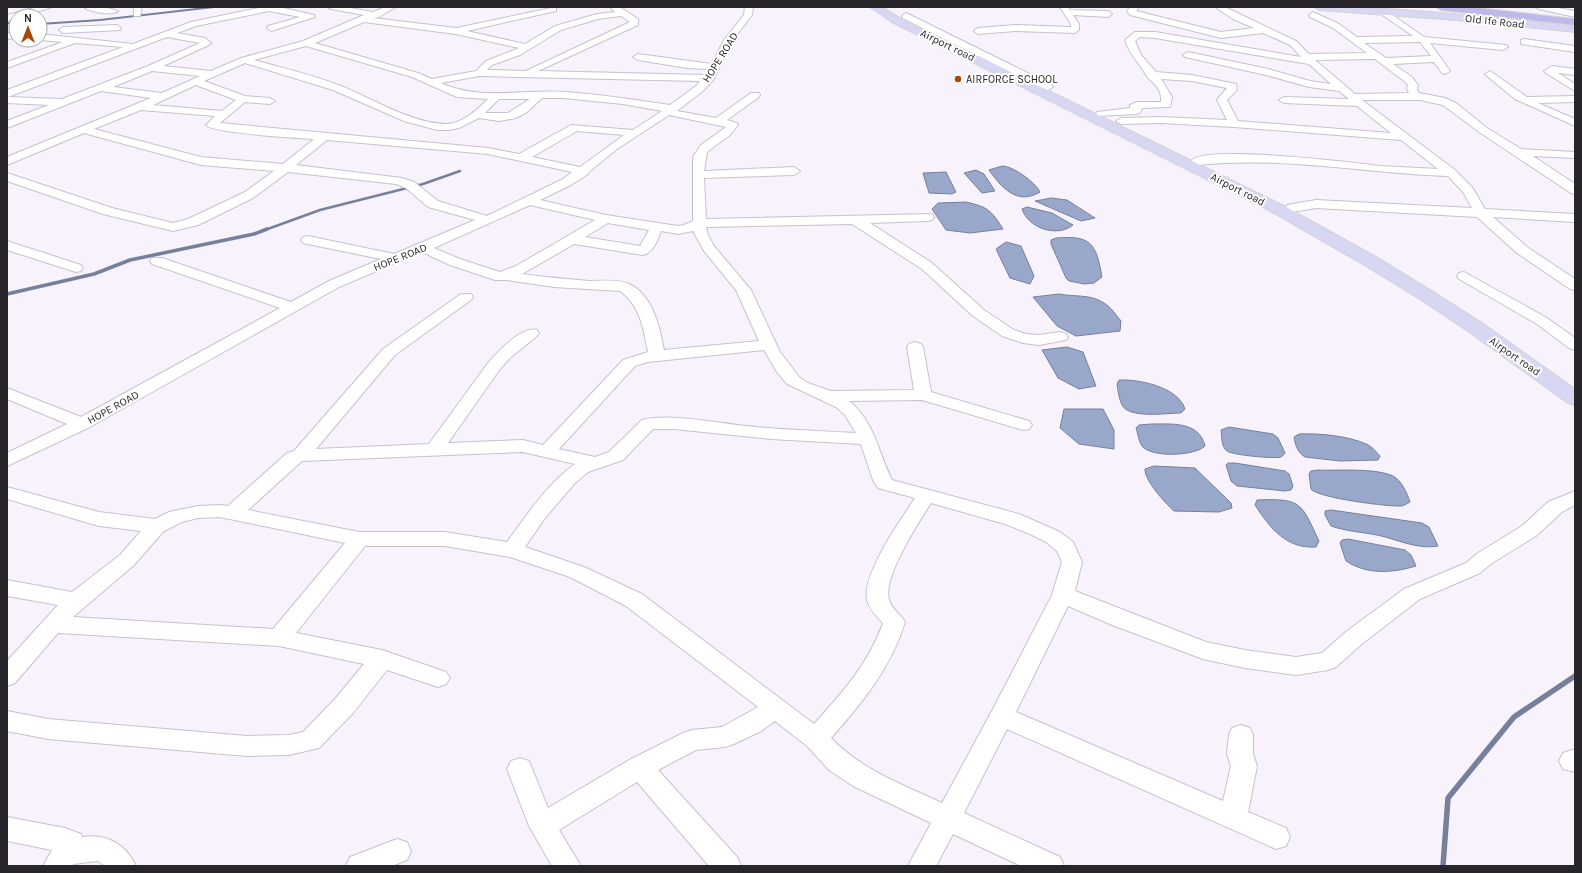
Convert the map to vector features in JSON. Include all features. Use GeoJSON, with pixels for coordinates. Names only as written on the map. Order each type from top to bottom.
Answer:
{"type":"FeatureCollection","features":[{"type":"Feature","properties":{"kind":"highway"},"geometry":{"type":"LineString","coordinates":[[1441,7],[1575,21]]}},
{"type":"Feature","properties":{"kind":"highway"},"geometry":{"type":"LineString","coordinates":[[1461,7],[1575,21]]}},
{"type":"Feature","properties":{"kind":"main road","name":"Old Ife Road"},"geometry":{"type":"LineString","coordinates":[[1347,7],[1462,15],[1575,28]]}},
{"type":"Feature","properties":{"kind":"main road"},"geometry":{"type":"LineString","coordinates":[[879,10],[907,11]]}},
{"type":"Feature","properties":{"kind":"main road","name":"Airport road"},"geometry":{"type":"LineString","coordinates":[[879,10],[978,57],[1048,87],[1292,208],[1372,253],[1462,308],[1575,385]]}},
{"type":"Feature","properties":{"kind":"main road","name":"Airport road"},"geometry":{"type":"LineString","coordinates":[[907,11],[908,20],[1280,210],[1372,262],[1472,325],[1575,399]]}},
{"type":"Feature","properties":{"kind":"main road","name":"Old Ife Road"},"geometry":{"type":"LineString","coordinates":[[1316,11],[1384,12],[1464,17],[1575,28]]}},
{"type":"Feature","properties":{"kind":"street"},"geometry":{"type":"LineString","coordinates":[[7,18],[48,7]]}},
{"type":"Feature","properties":{"kind":"street"},"geometry":{"type":"LineString","coordinates":[[88,7],[114,11]]}},
{"type":"Feature","properties":{"kind":"street"},"geometry":{"type":"LineString","coordinates":[[331,7],[376,15]]}},
{"type":"Feature","properties":{"kind":"street"},"geometry":{"type":"LineString","coordinates":[[7,161],[139,107],[244,60],[306,43],[376,15],[392,7]]}},
{"type":"Feature","properties":{"kind":"street"},"geometry":{"type":"LineString","coordinates":[[527,73],[635,23],[635,21],[614,7],[583,11]]}},
{"type":"Feature","properties":{"kind":"street","name":"HOPE ROAD"},"geometry":{"type":"LineString","coordinates":[[7,460],[82,424],[334,284],[488,220],[567,182],[634,133],[670,111],[700,88],[712,72],[729,40],[748,15],[749,7]]}},
{"type":"Feature","properties":{"kind":"street"},"geometry":{"type":"LineString","coordinates":[[1135,7],[1131,11],[1133,13],[1208,33],[1221,35],[1265,30]]}},
{"type":"Feature","properties":{"kind":"street"},"geometry":{"type":"LineString","coordinates":[[1219,7],[1236,17],[1293,43],[1309,60],[1356,100],[1451,174],[1468,190],[1480,212],[1522,250],[1575,286]]}},
{"type":"Feature","properties":{"kind":"street"},"geometry":{"type":"LineString","coordinates":[[1539,7],[1575,14]]}},
{"type":"Feature","properties":{"kind":"street"},"geometry":{"type":"LineString","coordinates":[[7,94],[133,46],[205,21],[272,8],[311,17],[271,28]]}},
{"type":"Feature","properties":{"kind":"street"},"geometry":{"type":"LineString","coordinates":[[456,31],[549,8],[563,12]]}},
{"type":"Feature","properties":{"kind":"street"},"geometry":{"type":"LineString","coordinates":[[1065,10],[1108,14]]}},
{"type":"Feature","properties":{"kind":"street"},"geometry":{"type":"LineString","coordinates":[[978,31],[1015,28],[1067,34],[1076,28],[1065,10]]}},
{"type":"Feature","properties":{"kind":"street"},"geometry":{"type":"LineString","coordinates":[[907,11],[1048,87]]}},
{"type":"Feature","properties":{"kind":"street"},"geometry":{"type":"LineString","coordinates":[[1316,11],[1413,85],[1412,89],[1416,97]]}},
{"type":"Feature","properties":{"kind":"street"},"geometry":{"type":"LineString","coordinates":[[1384,12],[1422,40],[1438,59],[1445,71]]}},
{"type":"Feature","properties":{"kind":"street"},"geometry":{"type":"LineString","coordinates":[[479,73],[489,63],[526,47],[564,26],[597,17],[623,13]]}},
{"type":"Feature","properties":{"kind":"street"},"geometry":{"type":"LineString","coordinates":[[363,20],[456,31],[526,47]]}},
{"type":"Feature","properties":{"kind":"street"},"geometry":{"type":"LineString","coordinates":[[48,32],[117,28]]}},
{"type":"Feature","properties":{"kind":"street"},"geometry":{"type":"LineString","coordinates":[[1100,114],[1136,111],[1137,109],[1134,107],[1137,105],[1166,106],[1166,91],[1151,75],[1130,46],[1130,40],[1133,36],[1138,34],[1155,35],[1309,60],[1438,59]]}},
{"type":"Feature","properties":{"kind":"street"},"geometry":{"type":"LineString","coordinates":[[7,125],[151,68],[206,43],[202,40],[167,35]]}},
{"type":"Feature","properties":{"kind":"street"},"geometry":{"type":"LineString","coordinates":[[48,38],[133,46]]}},
{"type":"Feature","properties":{"kind":"street"},"geometry":{"type":"LineString","coordinates":[[1353,40],[1422,40],[1503,47]]}},
{"type":"Feature","properties":{"kind":"street"},"geometry":{"type":"LineString","coordinates":[[7,64],[76,41]]}},
{"type":"Feature","properties":{"kind":"street"},"geometry":{"type":"LineString","coordinates":[[1524,42],[1573,49],[1575,65]]}},
{"type":"Feature","properties":{"kind":"street"},"geometry":{"type":"LineString","coordinates":[[306,43],[376,62],[432,82],[461,95],[562,95],[623,101],[719,121],[734,126],[711,142],[699,156],[699,229],[742,288],[770,345],[788,375],[796,383],[807,390],[828,396],[851,409],[861,422],[885,484],[1012,519],[1053,537],[1066,547],[1072,562],[1063,595],[1002,716],[922,866]]}},
{"type":"Feature","properties":{"kind":"street"},"geometry":{"type":"LineString","coordinates":[[651,50],[634,59],[687,65],[712,72]]}},
{"type":"Feature","properties":{"kind":"street"},"geometry":{"type":"LineString","coordinates":[[1188,54],[1268,72],[1306,83],[1343,88]]}},
{"type":"Feature","properties":{"kind":"street"},"geometry":{"type":"LineString","coordinates":[[244,60],[309,78],[358,97],[376,106],[436,126],[456,126],[479,114],[496,96]]}},
{"type":"Feature","properties":{"kind":"street"},"geometry":{"type":"LineString","coordinates":[[562,95],[601,74],[618,67]]}},
{"type":"Feature","properties":{"kind":"street"},"geometry":{"type":"LineString","coordinates":[[151,68],[210,74]]}},
{"type":"Feature","properties":{"kind":"street"},"geometry":{"type":"LineString","coordinates":[[1575,72],[1552,69],[1549,71],[1575,88]]}},
{"type":"Feature","properties":{"kind":"street"},"geometry":{"type":"LineString","coordinates":[[432,82],[479,73],[601,74],[712,72]]}},
{"type":"Feature","properties":{"kind":"street"},"geometry":{"type":"LineString","coordinates":[[1490,74],[1507,90],[1524,100],[1575,123]]}},
{"type":"Feature","properties":{"kind":"street"},"geometry":{"type":"LineString","coordinates":[[1151,75],[1192,78],[1232,86],[1232,90],[1222,100],[1234,124]]}},
{"type":"Feature","properties":{"kind":"street"},"geometry":{"type":"LineString","coordinates":[[194,82],[211,86],[243,99],[270,101]]}},
{"type":"Feature","properties":{"kind":"street"},"geometry":{"type":"LineString","coordinates":[[1281,120],[1284,100],[1283,96],[1288,87],[1302,86],[1306,83]]}},
{"type":"Feature","properties":{"kind":"street"},"geometry":{"type":"LineString","coordinates":[[99,88],[162,96]]}},
{"type":"Feature","properties":{"kind":"street"},"geometry":{"type":"LineString","coordinates":[[719,121],[755,95]]}},
{"type":"Feature","properties":{"kind":"street"},"geometry":{"type":"LineString","coordinates":[[479,114],[484,117],[496,118],[514,116],[539,96]]}},
{"type":"Feature","properties":{"kind":"street"},"geometry":{"type":"LineString","coordinates":[[1284,100],[1356,100],[1416,97],[1432,98],[1451,104],[1483,130],[1520,152],[1575,190]]}},
{"type":"Feature","properties":{"kind":"street"},"geometry":{"type":"LineString","coordinates":[[1524,100],[1575,98]]}},
{"type":"Feature","properties":{"kind":"street"},"geometry":{"type":"LineString","coordinates":[[243,99],[212,125],[235,129],[488,151],[584,171]]}},
{"type":"Feature","properties":{"kind":"street"},"geometry":{"type":"LineString","coordinates":[[7,100],[65,102]]}},
{"type":"Feature","properties":{"kind":"street"},"geometry":{"type":"LineString","coordinates":[[139,107],[224,114]]}},
{"type":"Feature","properties":{"kind":"street"},"geometry":{"type":"LineString","coordinates":[[1116,122],[1161,120],[1234,124],[1281,120],[1403,137]]}},
{"type":"Feature","properties":{"kind":"street"},"geometry":{"type":"LineString","coordinates":[[521,158],[575,126],[634,133]]}},
{"type":"Feature","properties":{"kind":"street"},"geometry":{"type":"LineString","coordinates":[[84,130],[201,161],[352,174],[398,181],[410,184],[425,199],[433,204],[488,220]]}},
{"type":"Feature","properties":{"kind":"street"},"geometry":{"type":"LineString","coordinates":[[7,177],[40,186],[106,211],[173,227],[193,222],[235,202],[269,181],[325,136]]}},
{"type":"Feature","properties":{"kind":"street"},"geometry":{"type":"LineString","coordinates":[[1520,152],[1575,156]]}},
{"type":"Feature","properties":{"kind":"street"},"geometry":{"type":"LineString","coordinates":[[1198,161],[1216,158],[1238,158],[1314,162],[1451,174]]}},
{"type":"Feature","properties":{"kind":"street"},"geometry":{"type":"LineString","coordinates":[[699,175],[794,171]]}},
{"type":"Feature","properties":{"kind":"street"},"geometry":{"type":"LineString","coordinates":[[530,201],[606,219],[678,230],[927,217]]}},
{"type":"Feature","properties":{"kind":"street"},"geometry":{"type":"LineString","coordinates":[[1292,208],[1316,204],[1575,218]]}},
{"type":"Feature","properties":{"kind":"street"},"geometry":{"type":"LineString","coordinates":[[508,276],[606,219]]}},
{"type":"Feature","properties":{"kind":"street"},"geometry":{"type":"LineString","coordinates":[[855,220],[927,267],[959,297],[998,328],[1021,337],[1038,340],[1060,337]]}},
{"type":"Feature","properties":{"kind":"street"},"geometry":{"type":"LineString","coordinates":[[571,240],[643,251],[646,249],[657,227]]}},
{"type":"Feature","properties":{"kind":"street"},"geometry":{"type":"LineString","coordinates":[[308,240],[394,258]]}},
{"type":"Feature","properties":{"kind":"street"},"geometry":{"type":"LineString","coordinates":[[7,246],[76,268]]}},
{"type":"Feature","properties":{"kind":"street"},"geometry":{"type":"LineString","coordinates":[[423,248],[455,262],[495,276],[508,276],[561,283],[624,288],[630,290],[646,313],[651,325],[657,356]]}},
{"type":"Feature","properties":{"kind":"street"},"geometry":{"type":"LineString","coordinates":[[157,261],[292,307]]}},
{"type":"Feature","properties":{"kind":"street"},"geometry":{"type":"LineString","coordinates":[[1464,276],[1536,318],[1575,346]]}},
{"type":"Feature","properties":{"kind":"street"},"geometry":{"type":"LineString","coordinates":[[301,455],[389,352],[466,297]]}},
{"type":"Feature","properties":{"kind":"street"},"geometry":{"type":"LineString","coordinates":[[436,448],[494,366],[505,354],[531,333]]}},
{"type":"Feature","properties":{"kind":"street"},"geometry":{"type":"LineString","coordinates":[[547,451],[629,363],[637,359],[770,345]]}},
{"type":"Feature","properties":{"kind":"street"},"geometry":{"type":"LineString","coordinates":[[915,347],[923,395]]}},
{"type":"Feature","properties":{"kind":"street"},"geometry":{"type":"LineString","coordinates":[[7,393],[82,424]]}},
{"type":"Feature","properties":{"kind":"street"},"geometry":{"type":"LineString","coordinates":[[828,396],[923,395],[1023,425]]}},
{"type":"Feature","properties":{"kind":"street"},"geometry":{"type":"LineString","coordinates":[[512,550],[538,513],[557,490],[581,468],[616,456],[642,428],[648,424],[654,423],[771,434],[867,439]]}},
{"type":"Feature","properties":{"kind":"street"},"geometry":{"type":"LineString","coordinates":[[233,514],[294,457],[301,455],[436,448],[523,446],[597,463]]}},
{"type":"Feature","properties":{"kind":"street"},"geometry":{"type":"LineString","coordinates":[[7,493],[100,519],[157,526]]}},
{"type":"Feature","properties":{"kind":"street"},"geometry":{"type":"LineString","coordinates":[[816,739],[855,694],[876,663],[890,638],[894,622],[878,602],[876,591],[883,569],[926,496]]}},
{"type":"Feature","properties":{"kind":"street"},"geometry":{"type":"LineString","coordinates":[[1063,595],[1120,619],[1203,650],[1245,659],[1296,666],[1328,661],[1354,637],[1412,594],[1473,568],[1485,558],[1530,531],[1555,507],[1575,497]]}},
{"type":"Feature","properties":{"kind":"street"},"geometry":{"type":"LineString","coordinates":[[7,677],[53,624],[76,601],[127,560],[157,526],[176,517],[198,512],[220,511],[359,539],[399,537],[445,538],[512,550],[578,572],[634,600],[816,739],[838,762],[862,778],[1050,866]]}},
{"type":"Feature","properties":{"kind":"street"},"geometry":{"type":"LineString","coordinates":[[279,638],[359,539]]}},
{"type":"Feature","properties":{"kind":"street"},"geometry":{"type":"LineString","coordinates":[[7,588],[76,601]]}},
{"type":"Feature","properties":{"kind":"street"},"geometry":{"type":"LineString","coordinates":[[53,624],[130,630],[279,638],[382,659],[438,678]]}},
{"type":"Feature","properties":{"kind":"street"},"geometry":{"type":"LineString","coordinates":[[7,721],[63,731],[247,746],[289,745],[310,741],[344,706],[382,659]]}},
{"type":"Feature","properties":{"kind":"street"},"geometry":{"type":"LineString","coordinates":[[542,826],[640,767],[692,740],[725,737],[752,724],[776,708]]}},
{"type":"Feature","properties":{"kind":"street"},"geometry":{"type":"LineString","coordinates":[[1002,716],[1276,837]]}},
{"type":"Feature","properties":{"kind":"street"},"geometry":{"type":"LineString","coordinates":[[1233,818],[1244,766],[1240,754],[1240,735]]}},
{"type":"Feature","properties":{"kind":"street"},"geometry":{"type":"LineString","coordinates":[[640,767],[726,866]]}},
{"type":"Feature","properties":{"kind":"street"},"geometry":{"type":"LineString","coordinates":[[520,769],[542,826],[567,866]]}},
{"type":"Feature","properties":{"kind":"street"},"geometry":{"type":"LineString","coordinates":[[7,829],[65,840],[71,843],[62,859]]}},
{"type":"Feature","properties":{"kind":"street"},"geometry":{"type":"LineString","coordinates":[[62,859],[99,847],[114,854],[122,866]]}},
{"type":"Feature","properties":{"kind":"street"},"geometry":{"type":"LineString","coordinates":[[360,866],[397,851]]}},
{"type":"Feature","properties":{"kind":"water"},"geometry":{"type":"Polygon","coordinates":[[[1002,166],[1023,175],[1034,184],[1040,192],[1032,196],[1024,197],[1010,193],[999,183],[989,170],[1002,166]]]}},
{"type":"Feature","properties":{"kind":"water"},"geometry":{"type":"Polygon","coordinates":[[[976,170],[984,174],[995,191],[982,193],[964,173],[976,170]]]}},
{"type":"Feature","properties":{"kind":"water"},"geometry":{"type":"Polygon","coordinates":[[[946,172],[956,192],[952,194],[929,193],[923,173],[946,172]]]}},
{"type":"Feature","properties":{"kind":"water"},"geometry":{"type":"Polygon","coordinates":[[[1051,198],[1067,200],[1095,218],[1081,221],[1035,201],[1051,198]]]}},
{"type":"Feature","properties":{"kind":"water"},"geometry":{"type":"Polygon","coordinates":[[[966,202],[988,210],[992,213],[1003,229],[970,233],[946,230],[932,209],[938,203],[966,202]]]}},
{"type":"Feature","properties":{"kind":"water"},"geometry":{"type":"Polygon","coordinates":[[[1027,207],[1052,213],[1073,225],[1059,231],[1044,229],[1037,226],[1025,216],[1022,209],[1027,207]]]}},
{"type":"Feature","properties":{"kind":"water"},"geometry":{"type":"Polygon","coordinates":[[[1056,238],[1078,238],[1085,240],[1090,244],[1097,257],[1102,277],[1094,283],[1084,284],[1069,281],[1066,278],[1051,244],[1051,240],[1056,238]]]}},
{"type":"Feature","properties":{"kind":"water"},"geometry":{"type":"Polygon","coordinates":[[[1006,242],[1021,246],[1034,276],[1030,284],[1010,278],[996,249],[1006,242]]]}},
{"type":"Feature","properties":{"kind":"water"},"geometry":{"type":"Polygon","coordinates":[[[1059,294],[1094,298],[1104,303],[1121,321],[1120,331],[1076,336],[1057,326],[1033,297],[1059,294]]]}},
{"type":"Feature","properties":{"kind":"water"},"geometry":{"type":"Polygon","coordinates":[[[1067,347],[1083,352],[1096,386],[1079,389],[1058,378],[1042,350],[1067,347]]]}},
{"type":"Feature","properties":{"kind":"water"},"geometry":{"type":"Polygon","coordinates":[[[1119,380],[1137,381],[1157,386],[1175,395],[1181,401],[1185,409],[1181,413],[1140,414],[1132,412],[1126,409],[1121,403],[1117,384],[1119,380]]]}},
{"type":"Feature","properties":{"kind":"water"},"geometry":{"type":"Polygon","coordinates":[[[1064,409],[1103,409],[1114,430],[1114,449],[1079,444],[1060,428],[1064,409]]]}},
{"type":"Feature","properties":{"kind":"water"},"geometry":{"type":"Polygon","coordinates":[[[1176,424],[1191,428],[1202,438],[1205,446],[1183,454],[1163,454],[1147,450],[1142,446],[1139,440],[1136,428],[1139,425],[1176,424]]]}},
{"type":"Feature","properties":{"kind":"water"},"geometry":{"type":"Polygon","coordinates":[[[1229,427],[1273,434],[1278,438],[1285,453],[1281,457],[1270,457],[1244,455],[1227,451],[1223,444],[1221,430],[1229,427]]]}},
{"type":"Feature","properties":{"kind":"water"},"geometry":{"type":"Polygon","coordinates":[[[1299,434],[1342,437],[1359,441],[1368,445],[1380,456],[1378,460],[1340,461],[1305,457],[1299,451],[1295,443],[1294,437],[1299,434]]]}},
{"type":"Feature","properties":{"kind":"water"},"geometry":{"type":"Polygon","coordinates":[[[1228,463],[1285,471],[1289,474],[1293,486],[1291,490],[1285,491],[1237,486],[1231,481],[1226,465],[1228,463]]]}},
{"type":"Feature","properties":{"kind":"water"},"geometry":{"type":"Polygon","coordinates":[[[1154,466],[1195,468],[1231,503],[1232,508],[1219,512],[1174,511],[1161,498],[1148,479],[1145,469],[1154,466]]]}},
{"type":"Feature","properties":{"kind":"water"},"geometry":{"type":"Polygon","coordinates":[[[1358,470],[1380,472],[1389,475],[1396,478],[1401,483],[1410,502],[1402,506],[1395,506],[1326,496],[1311,489],[1309,474],[1311,471],[1358,470]]]}},
{"type":"Feature","properties":{"kind":"water"},"geometry":{"type":"Polygon","coordinates":[[[1257,500],[1283,500],[1292,502],[1298,506],[1308,518],[1319,541],[1316,547],[1305,547],[1287,541],[1267,522],[1255,505],[1257,500]]]}},
{"type":"Feature","properties":{"kind":"water"},"geometry":{"type":"Polygon","coordinates":[[[1331,510],[1422,523],[1429,527],[1438,546],[1423,547],[1377,535],[1336,528],[1331,526],[1325,515],[1325,511],[1331,510]]]}},
{"type":"Feature","properties":{"kind":"water"},"geometry":{"type":"Polygon","coordinates":[[[1348,539],[1405,550],[1411,555],[1416,566],[1389,571],[1371,571],[1354,566],[1346,561],[1340,543],[1342,540],[1348,539]]]}},
{"type":"Feature","properties":{"kind":"waterway"},"geometry":{"type":"LineString","coordinates":[[48,23],[100,20],[214,7]]}},
{"type":"Feature","properties":{"kind":"waterway"},"geometry":{"type":"LineString","coordinates":[[265,230],[320,210],[423,184],[460,171]]}},
{"type":"Feature","properties":{"kind":"waterway"},"geometry":{"type":"LineString","coordinates":[[7,294],[94,274],[130,260],[254,234],[267,229]]}},
{"type":"Feature","properties":{"kind":"waterway"},"geometry":{"type":"LineString","coordinates":[[1443,866],[1448,798],[1514,717],[1575,676]]}},
{"type":"Feature","properties":{"kind":"place","name":"AIRFORCE SCHOOL"},"geometry":{"type":"Point","coordinates":[958,79]}}]}
